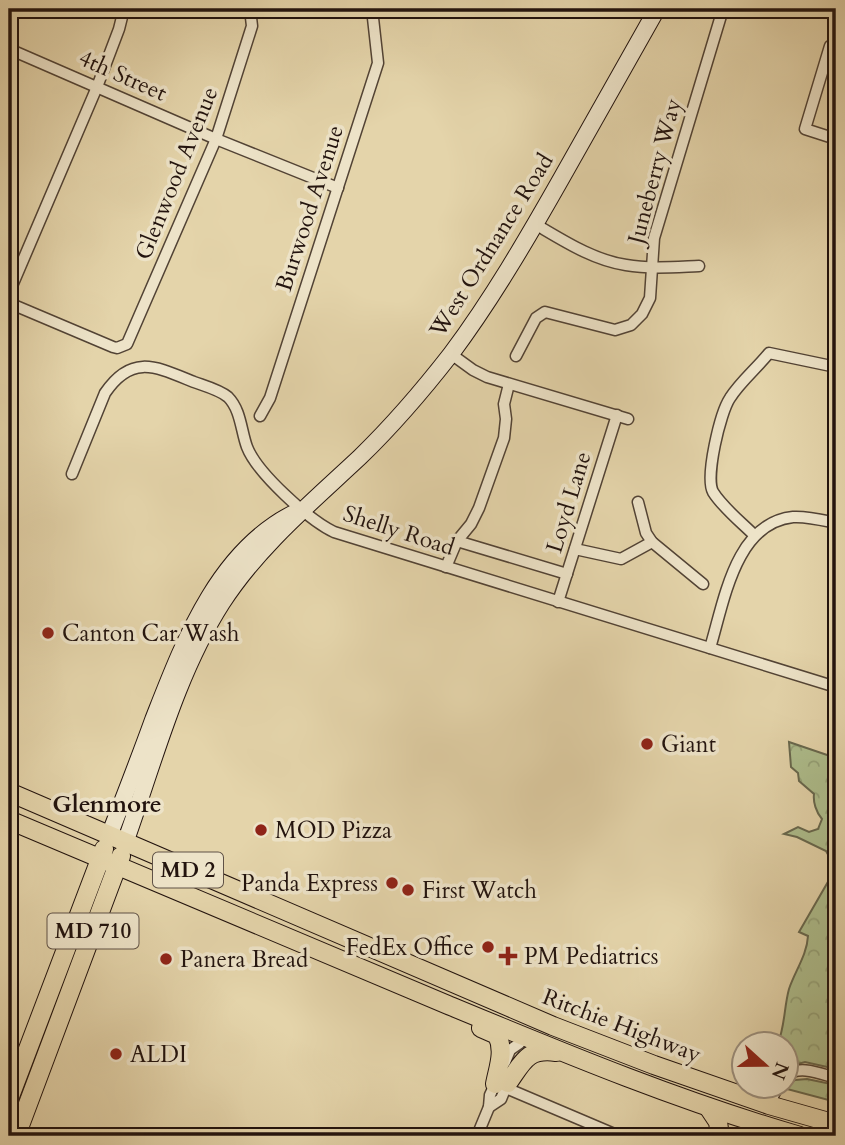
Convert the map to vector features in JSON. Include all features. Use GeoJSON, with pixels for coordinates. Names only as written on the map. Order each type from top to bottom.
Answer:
{"type":"FeatureCollection","features":[{"type":"Feature","properties":{"kind":"main road","name":"West Ordnance Road"},"geometry":{"type":"LineString","coordinates":[[117,839],[173,668],[194,622],[240,555],[275,523],[301,510],[390,426],[451,354],[479,315],[535,224],[657,9]]}},
{"type":"Feature","properties":{"kind":"main road","name":"Ritchie Highway"},"geometry":{"type":"LineString","coordinates":[[9,792],[532,1018],[769,1105],[836,1125]]}},
{"type":"Feature","properties":{"kind":"main road","name":"Ritchie Highway"},"geometry":{"type":"LineString","coordinates":[[9,820],[450,1006],[522,1040],[708,1107],[754,1130],[800,1136]]}},
{"type":"Feature","properties":{"kind":"main road","name":"MD 710"},"geometry":{"type":"LineString","coordinates":[[9,1099],[101,859],[117,839]]}},
{"type":"Feature","properties":{"kind":"main road","name":"MD 710"},"geometry":{"type":"LineString","coordinates":[[16,1136],[118,866],[117,839]]}},
{"type":"Feature","properties":{"kind":"main road"},"geometry":{"type":"LineString","coordinates":[[321,953],[333,945],[387,965],[415,966]]}},
{"type":"Feature","properties":{"kind":"main road"},"geometry":{"type":"LineString","coordinates":[[450,1006],[464,1019],[497,1035],[501,1043],[503,1085]]}},
{"type":"Feature","properties":{"kind":"main road"},"geometry":{"type":"LineString","coordinates":[[503,1085],[528,1055],[542,1050],[563,1053]]}},
{"type":"Feature","properties":{"kind":"main road"},"geometry":{"type":"LineString","coordinates":[[690,1101],[713,1099],[753,1111],[769,1105]]}},
{"type":"Feature","properties":{"kind":"main road"},"geometry":{"type":"LineString","coordinates":[[708,1107],[718,1122],[720,1136]]}},
{"type":"Feature","properties":{"kind":"main road"},"geometry":{"type":"LineString","coordinates":[[754,1130],[766,1118],[773,1117],[803,1125],[836,1125]]}},
{"type":"Feature","properties":{"kind":"street"},"geometry":{"type":"LineString","coordinates":[[9,293],[97,87],[124,9]]}},
{"type":"Feature","properties":{"kind":"street","name":"Glenwood Avenue"},"geometry":{"type":"LineString","coordinates":[[9,303],[114,347],[123,346],[130,340],[216,139],[253,26],[250,9]]}},
{"type":"Feature","properties":{"kind":"street","name":"Burwood Avenue"},"geometry":{"type":"LineString","coordinates":[[260,416],[269,402],[378,63],[372,9]]}},
{"type":"Feature","properties":{"kind":"street","name":"Juneberry Way"},"geometry":{"type":"LineString","coordinates":[[516,356],[536,318],[545,312],[615,330],[631,325],[642,314],[650,298],[654,238],[723,9]]}},
{"type":"Feature","properties":{"kind":"street"},"geometry":{"type":"LineString","coordinates":[[830,46],[805,129],[836,139]]}},
{"type":"Feature","properties":{"kind":"street","name":"4th Street"},"geometry":{"type":"LineString","coordinates":[[9,48],[216,139],[338,188]]}},
{"type":"Feature","properties":{"kind":"street"},"geometry":{"type":"LineString","coordinates":[[535,224],[600,258],[625,265],[699,266]]}},
{"type":"Feature","properties":{"kind":"street"},"geometry":{"type":"LineString","coordinates":[[754,536],[719,499],[709,478],[723,414],[730,398],[769,353],[836,367]]}},
{"type":"Feature","properties":{"kind":"street"},"geometry":{"type":"LineString","coordinates":[[446,567],[457,541],[471,524],[479,508],[504,438],[504,404],[509,384],[473,370],[451,354]]}},
{"type":"Feature","properties":{"kind":"street","name":"Shelly Road"},"geometry":{"type":"LineString","coordinates":[[72,474],[112,384],[132,369],[156,367],[225,395],[235,405],[248,450],[259,465],[301,510],[334,532],[836,687]]}},
{"type":"Feature","properties":{"kind":"street","name":"Loyd Lane"},"geometry":{"type":"LineString","coordinates":[[509,384],[622,417],[558,602]]}},
{"type":"Feature","properties":{"kind":"street"},"geometry":{"type":"LineString","coordinates":[[638,502],[646,533],[652,542],[703,584]]}},
{"type":"Feature","properties":{"kind":"street"},"geometry":{"type":"LineString","coordinates":[[710,648],[740,555],[754,536],[775,522],[794,517],[836,523]]}},
{"type":"Feature","properties":{"kind":"street"},"geometry":{"type":"LineString","coordinates":[[457,541],[567,574]]}},
{"type":"Feature","properties":{"kind":"street"},"geometry":{"type":"LineString","coordinates":[[575,549],[621,559],[652,542]]}},
{"type":"Feature","properties":{"kind":"street"},"geometry":{"type":"LineString","coordinates":[[477,1136],[489,1107],[490,1095],[503,1085],[510,1050],[522,1040]]}},
{"type":"Feature","properties":{"kind":"street"},"geometry":{"type":"LineString","coordinates":[[800,1070],[836,1078]]}},
{"type":"Feature","properties":{"kind":"street"},"geometry":{"type":"LineString","coordinates":[[503,1085],[619,1136]]}},
{"type":"Feature","properties":{"kind":"street"},"geometry":{"type":"LineString","coordinates":[[769,1105],[771,1100]]}},
{"type":"Feature","properties":{"kind":"green space"},"geometry":{"type":"Polygon","coordinates":[[[789,742],[836,758],[836,1069],[800,1063],[800,1030],[782,1030],[789,989],[807,943],[808,936],[799,932],[829,880],[834,865],[826,851],[784,834],[798,827],[809,832],[818,829],[822,819],[815,807],[814,794],[799,781],[798,773],[791,767],[789,742]]]}},
{"type":"Feature","properties":{"kind":"green space"},"geometry":{"type":"Polygon","coordinates":[[[800,1080],[836,1085],[836,1102],[800,1092],[800,1080]]]}},
{"type":"Feature","properties":{"kind":"place","name":"Canton Car Wash"},"geometry":{"type":"Point","coordinates":[48,633]}},
{"type":"Feature","properties":{"kind":"place","name":"Giant"},"geometry":{"type":"Point","coordinates":[647,744]}},
{"type":"Feature","properties":{"kind":"place","name":"MOD Pizza"},"geometry":{"type":"Point","coordinates":[261,830]}},
{"type":"Feature","properties":{"kind":"place","name":"Panda Express"},"geometry":{"type":"Point","coordinates":[392,883]}},
{"type":"Feature","properties":{"kind":"place","name":"First Watch"},"geometry":{"type":"Point","coordinates":[408,890]}},
{"type":"Feature","properties":{"kind":"place","name":"FedEx Office"},"geometry":{"type":"Point","coordinates":[488,947]}},
{"type":"Feature","properties":{"kind":"place","name":"PM Pediatrics"},"geometry":{"type":"Point","coordinates":[508,956]}},
{"type":"Feature","properties":{"kind":"place","name":"Panera Bread"},"geometry":{"type":"Point","coordinates":[166,959]}},
{"type":"Feature","properties":{"kind":"place","name":"ALDI"},"geometry":{"type":"Point","coordinates":[116,1054]}},
{"type":"Feature","properties":{"kind":"district","name":"Glenmore"},"geometry":{"type":"Point","coordinates":[107,804]}}]}
